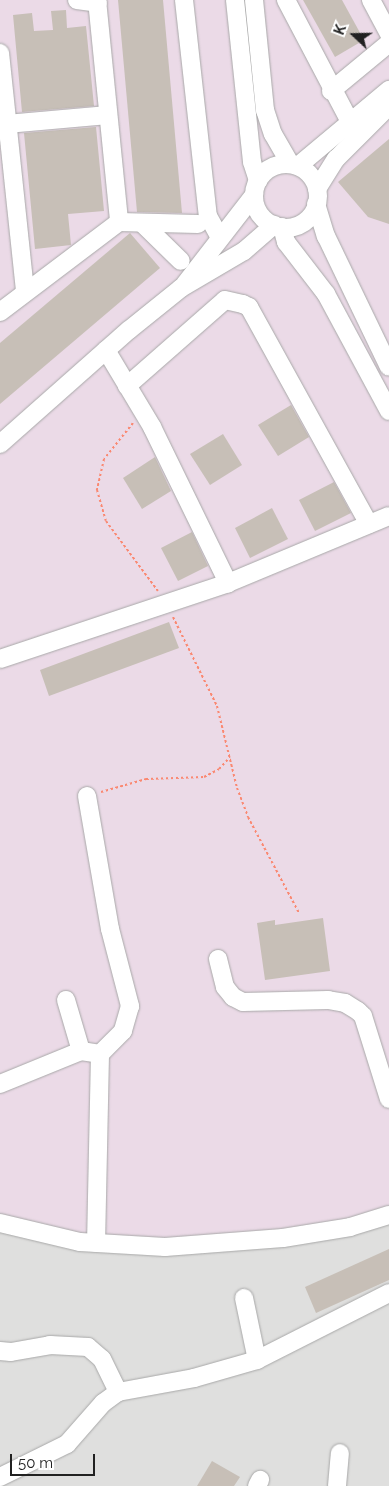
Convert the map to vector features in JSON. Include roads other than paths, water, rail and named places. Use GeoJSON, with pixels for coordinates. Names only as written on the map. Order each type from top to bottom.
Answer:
{"type":"FeatureCollection","features":[{"type":"Feature","properties":{"kind":"street"},"geometry":{"type":"LineString","coordinates":[[77,0],[97,2],[120,222]]}},
{"type":"Feature","properties":{"kind":"street"},"geometry":{"type":"LineString","coordinates":[[184,0],[208,216],[220,238]]}},
{"type":"Feature","properties":{"kind":"street"},"geometry":{"type":"LineString","coordinates":[[235,0],[258,210],[278,226],[286,242],[326,294],[389,412]]}},
{"type":"Feature","properties":{"kind":"street"},"geometry":{"type":"LineString","coordinates":[[254,0],[265,110],[273,134],[294,165],[310,175],[326,236],[389,367]]}},
{"type":"Feature","properties":{"kind":"street"},"geometry":{"type":"LineString","coordinates":[[286,0],[332,91],[350,122]]}},
{"type":"Feature","properties":{"kind":"street"},"geometry":{"type":"LineString","coordinates":[[371,0],[389,34]]}},
{"type":"Feature","properties":{"kind":"street"},"geometry":{"type":"LineString","coordinates":[[332,91],[389,43]]}},
{"type":"Feature","properties":{"kind":"street"},"geometry":{"type":"LineString","coordinates":[[0,53],[7,124],[4,143],[26,292]]}},
{"type":"Feature","properties":{"kind":"street"},"geometry":{"type":"LineString","coordinates":[[181,288],[220,238],[268,169],[294,165],[389,90]]}},
{"type":"Feature","properties":{"kind":"street"},"geometry":{"type":"LineString","coordinates":[[1,440],[181,288],[244,251],[278,226],[304,222],[336,159],[389,106]]}},
{"type":"Feature","properties":{"kind":"street"},"geometry":{"type":"LineString","coordinates":[[7,124],[108,115]]}},
{"type":"Feature","properties":{"kind":"street"},"geometry":{"type":"LineString","coordinates":[[0,312],[120,222],[198,224]]}},
{"type":"Feature","properties":{"kind":"street"},"geometry":{"type":"LineString","coordinates":[[142,223],[181,261]]}},
{"type":"Feature","properties":{"kind":"street"},"geometry":{"type":"LineString","coordinates":[[127,386],[225,300],[244,304],[249,308],[369,524]]}},
{"type":"Feature","properties":{"kind":"street"},"geometry":{"type":"LineString","coordinates":[[106,350],[143,413],[228,583]]}},
{"type":"Feature","properties":{"kind":"street"},"geometry":{"type":"LineString","coordinates":[[0,659],[228,583],[389,516]]}},
{"type":"Feature","properties":{"kind":"street"},"geometry":{"type":"LineString","coordinates":[[87,796],[110,929],[130,1006],[123,1031],[100,1054],[96,1243]]}},
{"type":"Feature","properties":{"kind":"street"},"geometry":{"type":"LineString","coordinates":[[218,959],[225,987],[232,997],[243,1002],[328,1000],[345,1004],[358,1011],[363,1016],[389,1099]]}},
{"type":"Feature","properties":{"kind":"street"},"geometry":{"type":"LineString","coordinates":[[66,1000],[81,1051]]}},
{"type":"Feature","properties":{"kind":"street"},"geometry":{"type":"LineString","coordinates":[[0,1084],[81,1051],[100,1054]]}},
{"type":"Feature","properties":{"kind":"street"},"geometry":{"type":"LineString","coordinates":[[0,1223],[55,1238],[96,1243],[185,1247],[283,1238],[350,1227],[389,1215]]}},
{"type":"Feature","properties":{"kind":"street"},"geometry":{"type":"LineString","coordinates":[[0,1477],[67,1444],[103,1403],[118,1392],[194,1378],[256,1360],[389,1293]]}},
{"type":"Feature","properties":{"kind":"street"},"geometry":{"type":"LineString","coordinates":[[244,1298],[256,1360]]}},
{"type":"Feature","properties":{"kind":"street"},"geometry":{"type":"LineString","coordinates":[[0,1350],[11,1352],[50,1345],[88,1347],[102,1358],[118,1392]]}},
{"type":"Feature","properties":{"kind":"street"},"geometry":{"type":"LineString","coordinates":[[337,1486],[340,1453]]}}]}
